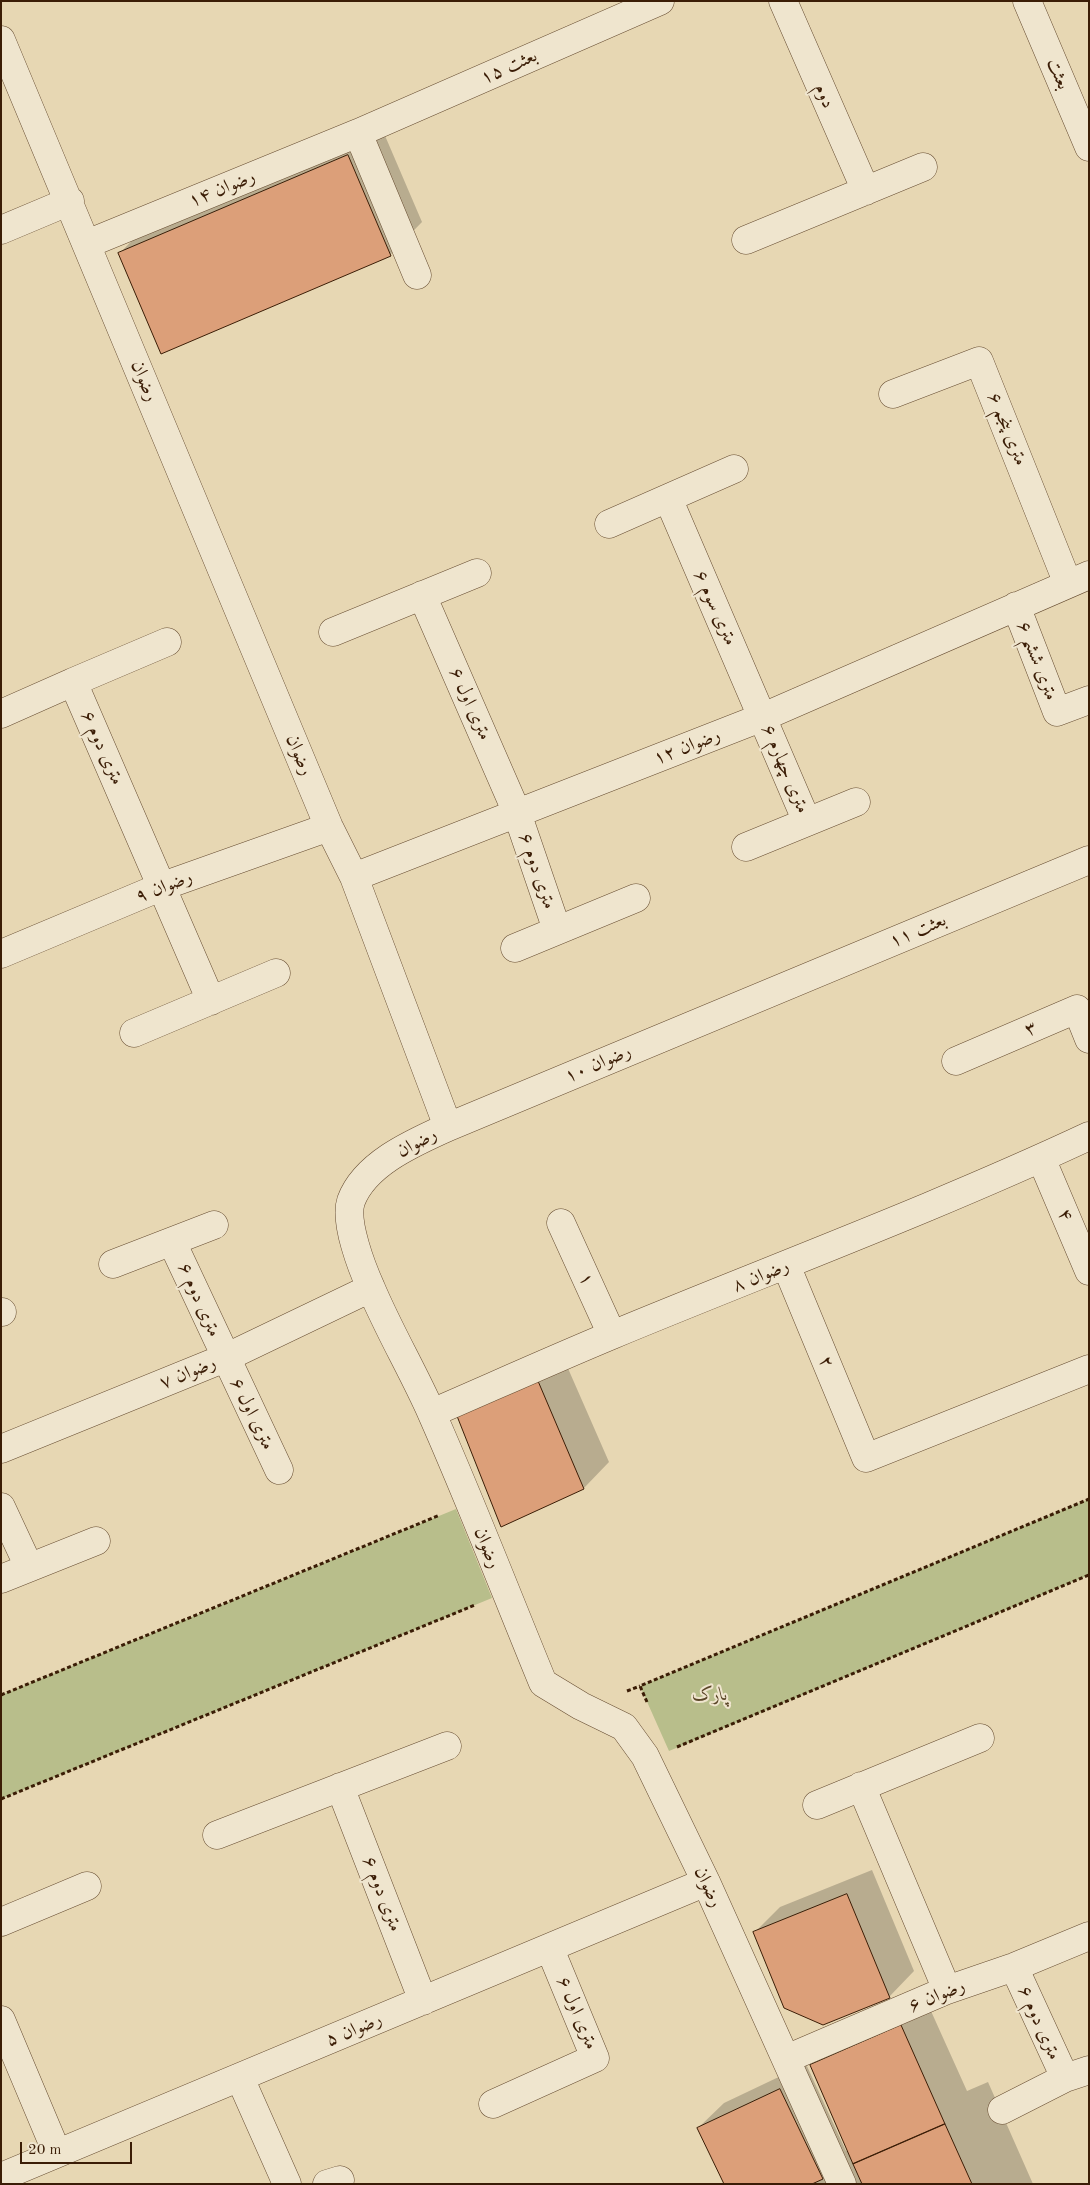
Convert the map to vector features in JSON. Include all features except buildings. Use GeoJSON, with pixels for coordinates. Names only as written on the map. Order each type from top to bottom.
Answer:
{"type":"FeatureCollection","features":[{"type":"Feature","properties":{"kind":"street","name":"بعثت ۱۵"},"geometry":{"type":"LineString","coordinates":[[358,133],[660,1]]}},
{"type":"Feature","properties":{"kind":"street","name":"دوم"},"geometry":{"type":"LineString","coordinates":[[783,1],[866,191]]}},
{"type":"Feature","properties":{"kind":"street","name":"بعثت"},"geometry":{"type":"LineString","coordinates":[[1027,1],[1089,147]]}},
{"type":"Feature","properties":{"kind":"street","name":"رضوان"},"geometry":{"type":"LineString","coordinates":[[1,40],[70,201],[329,827],[354,877],[448,1126],[406,1146],[381,1164],[363,1183],[351,1201],[350,1226],[371,1288],[432,1413],[542,1683],[581,1706],[624,1727],[645,1756],[706,1882],[842,2184]]}},
{"type":"Feature","properties":{"kind":"street","name":"رضوان ۱۴"},"geometry":{"type":"LineString","coordinates":[[87,244],[358,133]]}},
{"type":"Feature","properties":{"kind":"street"},"geometry":{"type":"LineString","coordinates":[[358,133],[417,275]]}},
{"type":"Feature","properties":{"kind":"street"},"geometry":{"type":"LineString","coordinates":[[746,240],[923,167]]}},
{"type":"Feature","properties":{"kind":"street"},"geometry":{"type":"LineString","coordinates":[[1,230],[70,201]]}},
{"type":"Feature","properties":{"kind":"street","name":"۶ متری پنجم"},"geometry":{"type":"LineString","coordinates":[[893,394],[980,361],[1079,579]]}},
{"type":"Feature","properties":{"kind":"street"},"geometry":{"type":"LineString","coordinates":[[609,524],[734,469]]}},
{"type":"Feature","properties":{"kind":"street","name":"۶ متری سوم"},"geometry":{"type":"LineString","coordinates":[[668,498],[763,717]]}},
{"type":"Feature","properties":{"kind":"street"},"geometry":{"type":"LineString","coordinates":[[333,632],[477,573]]}},
{"type":"Feature","properties":{"kind":"street","name":"رضوان ۱۲"},"geometry":{"type":"LineString","coordinates":[[354,877],[763,717],[1079,579]]}},
{"type":"Feature","properties":{"kind":"street","name":"۶ متری اول"},"geometry":{"type":"LineString","coordinates":[[422,595],[517,813]]}},
{"type":"Feature","properties":{"kind":"street","name":"۶ متری ششم"},"geometry":{"type":"LineString","coordinates":[[1016,606],[1057,712],[1089,700]]}},
{"type":"Feature","properties":{"kind":"street"},"geometry":{"type":"LineString","coordinates":[[1,714],[166,642]]}},
{"type":"Feature","properties":{"kind":"street","name":"۶ متری دوم"},"geometry":{"type":"LineString","coordinates":[[73,682],[163,886]]}},
{"type":"Feature","properties":{"kind":"street","name":"۶ متری چهارم"},"geometry":{"type":"LineString","coordinates":[[763,717],[807,822]]}},
{"type":"Feature","properties":{"kind":"street"},"geometry":{"type":"LineString","coordinates":[[746,847],[856,802]]}},
{"type":"Feature","properties":{"kind":"street","name":"۶ متری دوم"},"geometry":{"type":"LineString","coordinates":[[517,813],[557,930]]}},
{"type":"Feature","properties":{"kind":"street","name":"رضوان ۹"},"geometry":{"type":"LineString","coordinates":[[1,954],[163,886],[329,827]]}},
{"type":"Feature","properties":{"kind":"street","name":"بعثت ۱۱"},"geometry":{"type":"LineString","coordinates":[[748,1002],[1089,860]]}},
{"type":"Feature","properties":{"kind":"street"},"geometry":{"type":"LineString","coordinates":[[163,886],[211,1001]]}},
{"type":"Feature","properties":{"kind":"street"},"geometry":{"type":"LineString","coordinates":[[515,948],[636,898]]}},
{"type":"Feature","properties":{"kind":"street"},"geometry":{"type":"LineString","coordinates":[[134,1033],[276,973]]}},
{"type":"Feature","properties":{"kind":"street","name":"رضوان ۱۰"},"geometry":{"type":"LineString","coordinates":[[448,1126],[748,1002]]}},
{"type":"Feature","properties":{"kind":"street","name":"۳"},"geometry":{"type":"LineString","coordinates":[[956,1062],[1077,1010],[1089,1039]]}},
{"type":"Feature","properties":{"kind":"street","name":"رضوان ۸"},"geometry":{"type":"LineString","coordinates":[[432,1413],[612,1335],[786,1266],[1089,1136]]}},
{"type":"Feature","properties":{"kind":"street","name":"۴"},"geometry":{"type":"LineString","coordinates":[[1041,1158],[1089,1272]]}},
{"type":"Feature","properties":{"kind":"street","name":"۱"},"geometry":{"type":"LineString","coordinates":[[560,1223],[612,1335]]}},
{"type":"Feature","properties":{"kind":"street"},"geometry":{"type":"LineString","coordinates":[[113,1264],[214,1225]]}},
{"type":"Feature","properties":{"kind":"street","name":"۶ متری دوم"},"geometry":{"type":"LineString","coordinates":[[172,1242],[225,1358]]}},
{"type":"Feature","properties":{"kind":"street","name":"۲"},"geometry":{"type":"LineString","coordinates":[[786,1266],[866,1458],[1089,1369]]}},
{"type":"Feature","properties":{"kind":"street","name":"رضوان ۷"},"geometry":{"type":"LineString","coordinates":[[1,1449],[225,1358],[371,1288]]}},
{"type":"Feature","properties":{"kind":"street","name":"۶ متری اول"},"geometry":{"type":"LineString","coordinates":[[225,1358],[279,1470]]}},
{"type":"Feature","properties":{"kind":"street"},"geometry":{"type":"LineString","coordinates":[[1,1507],[29,1567]]}},
{"type":"Feature","properties":{"kind":"street"},"geometry":{"type":"LineString","coordinates":[[1,1579],[96,1541]]}},
{"type":"Feature","properties":{"kind":"street"},"geometry":{"type":"LineString","coordinates":[[817,1805],[980,1738]]}},
{"type":"Feature","properties":{"kind":"street"},"geometry":{"type":"LineString","coordinates":[[217,1835],[446,1746]]}},
{"type":"Feature","properties":{"kind":"street"},"geometry":{"type":"LineString","coordinates":[[861,1786],[947,1990]]}},
{"type":"Feature","properties":{"kind":"street","name":"۶ متری دوم"},"geometry":{"type":"LineString","coordinates":[[340,1787],[423,2002]]}},
{"type":"Feature","properties":{"kind":"street","name":"رضوان ۵"},"geometry":{"type":"LineString","coordinates":[[1,2177],[550,1949],[706,1882]]}},
{"type":"Feature","properties":{"kind":"street"},"geometry":{"type":"LineString","coordinates":[[1,1922],[87,1886]]}},
{"type":"Feature","properties":{"kind":"street","name":"رضوان ۶"},"geometry":{"type":"LineString","coordinates":[[786,2059],[947,1990],[1014,1967],[1089,1936]]}},
{"type":"Feature","properties":{"kind":"street","name":"۶ متری اول"},"geometry":{"type":"LineString","coordinates":[[493,2104],[595,2058],[550,1949]]}},
{"type":"Feature","properties":{"kind":"street","name":"۶ متری دوم"},"geometry":{"type":"LineString","coordinates":[[1014,1967],[1077,2074]]}},
{"type":"Feature","properties":{"kind":"street"},"geometry":{"type":"LineString","coordinates":[[1,2020],[57,2153]]}},
{"type":"Feature","properties":{"kind":"street"},"geometry":{"type":"LineString","coordinates":[[1002,2110],[1077,2074]]}},
{"type":"Feature","properties":{"kind":"street"},"geometry":{"type":"LineString","coordinates":[[240,2078],[287,2184]]}},
{"type":"Feature","properties":{"kind":"path"},"geometry":{"type":"LineString","coordinates":[[1,1695],[456,1509],[466,1496]]}},
{"type":"Feature","properties":{"kind":"path"},"geometry":{"type":"LineString","coordinates":[[651,1710],[640,1686],[1089,1499]]}},
{"type":"Feature","properties":{"kind":"path"},"geometry":{"type":"LineString","coordinates":[[645,1756],[669,1751],[1089,1575]]}},
{"type":"Feature","properties":{"kind":"path"},"geometry":{"type":"LineString","coordinates":[[1,1799],[492,1598],[503,1588]]}},
{"type":"Feature","properties":{"kind":"green space","name":"پارک"},"geometry":{"type":"Polygon","coordinates":[[[1089,1499],[1089,1575],[669,1751],[640,1686],[1089,1499]]]}},
{"type":"Feature","properties":{"kind":"green space"},"geometry":{"type":"Polygon","coordinates":[[[456,1509],[492,1598],[1,1799],[1,1695],[456,1509]]]}}]}
